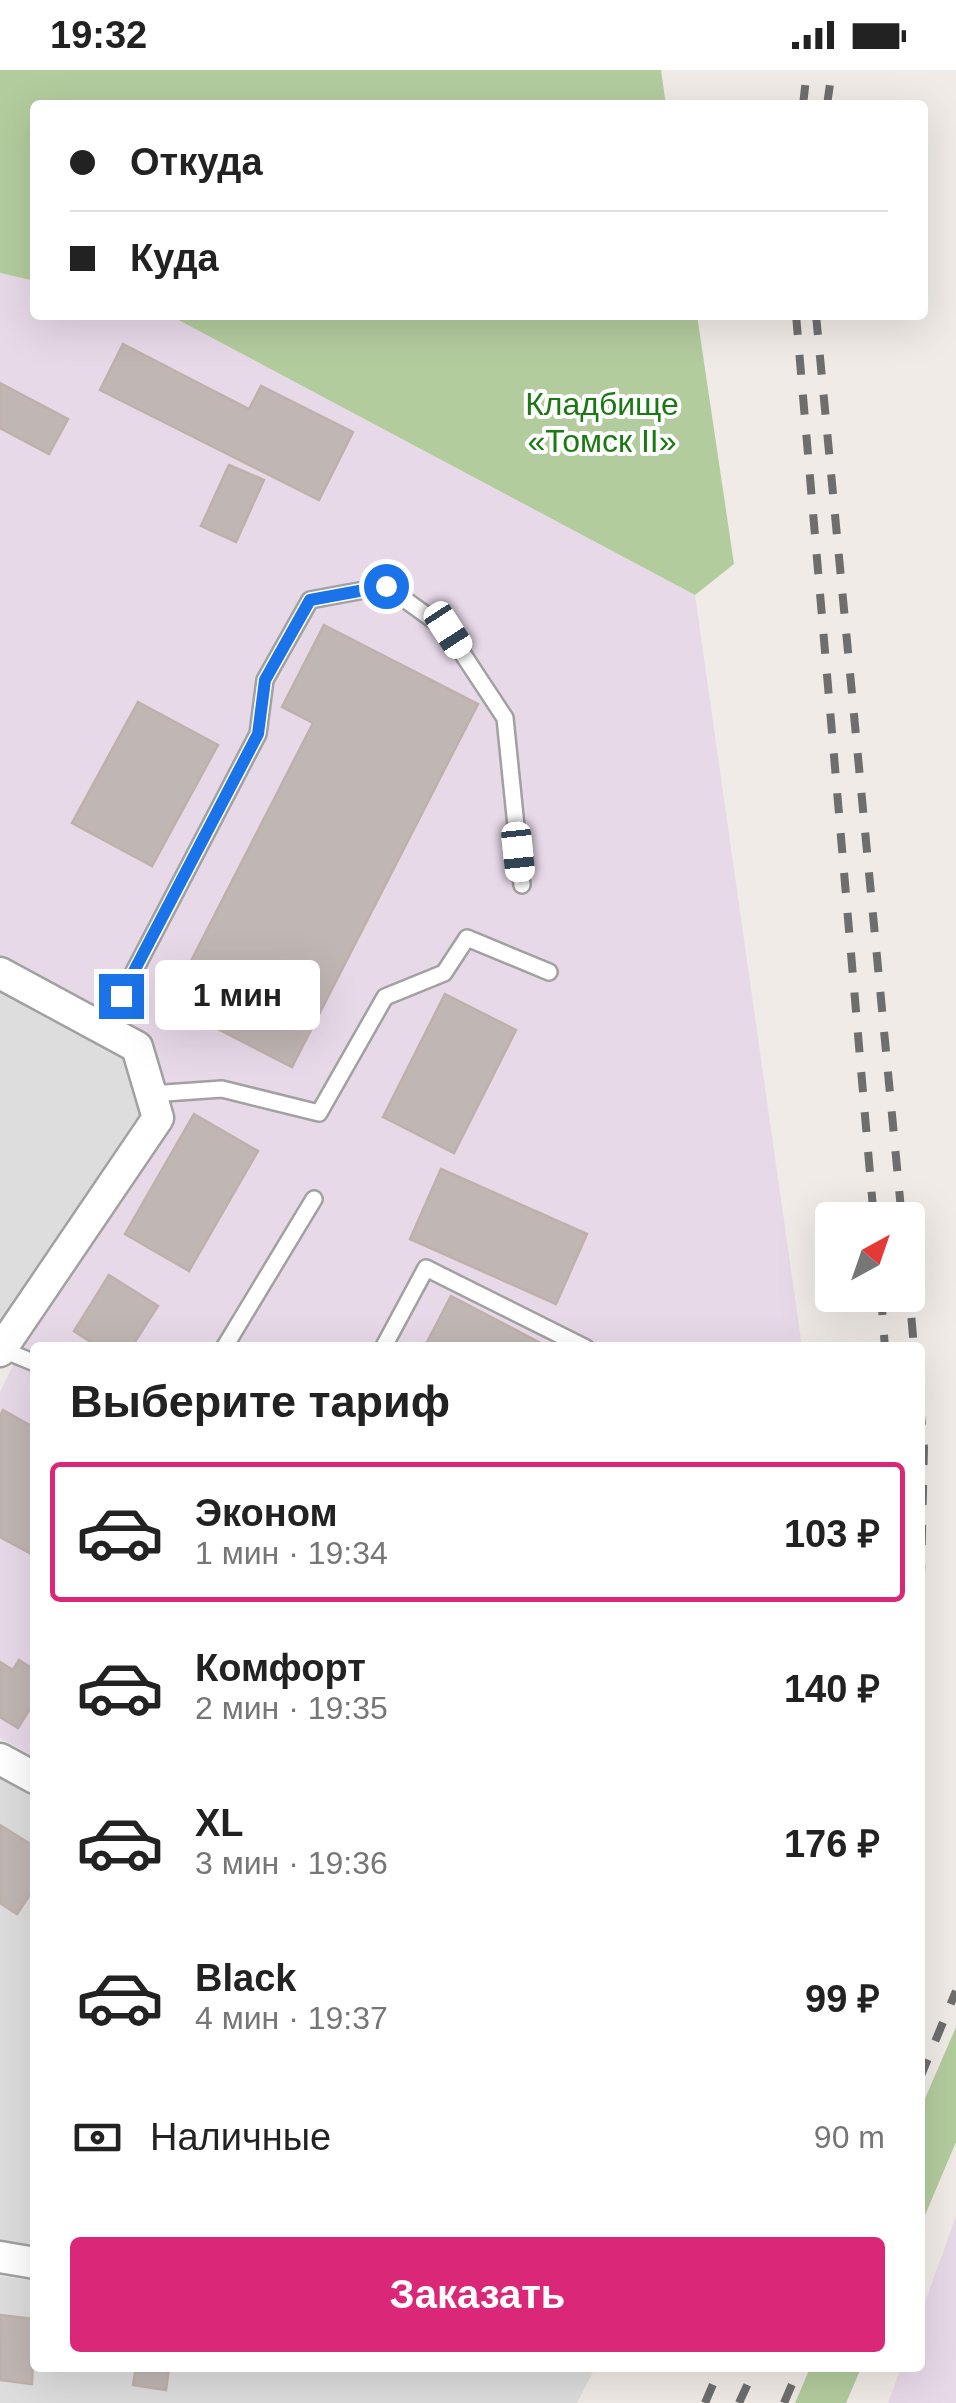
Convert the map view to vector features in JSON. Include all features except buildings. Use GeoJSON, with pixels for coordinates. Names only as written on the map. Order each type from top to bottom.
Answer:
{"type":"FeatureCollection","features":[{"type":"Feature","properties":{"kind":"street"},"geometry":{"type":"LineString","coordinates":[[0,973],[137,1047],[155,1106],[0,1349]]}},
{"type":"Feature","properties":{"kind":"street"},"geometry":{"type":"LineString","coordinates":[[0,1759],[30,1775]]}},
{"type":"Feature","properties":{"kind":"street"},"geometry":{"type":"LineString","coordinates":[[0,2258],[30,2262]]}},
{"type":"Feature","properties":{"kind":"lane"},"geometry":{"type":"LineString","coordinates":[[104,1029],[258,734],[265,680],[310,600],[386,586],[448,630],[504,718],[522,885]]}},
{"type":"Feature","properties":{"kind":"lane"},"geometry":{"type":"LineString","coordinates":[[155,1106],[222,1089],[320,1114],[384,997],[444,973],[468,938],[549,972]]}},
{"type":"Feature","properties":{"kind":"lane"},"geometry":{"type":"LineString","coordinates":[[228,1342],[314,1199]]}},
{"type":"Feature","properties":{"kind":"lane"},"geometry":{"type":"LineString","coordinates":[[386,1342],[426,1268],[574,1342]]}},
{"type":"Feature","properties":{"kind":"lane"},"geometry":{"type":"LineString","coordinates":[[0,1349],[30,1361]]}},
{"type":"Feature","properties":{"kind":"shaded area"},"geometry":{"type":"Polygon","coordinates":[[[0,273],[30,280],[30,320],[178,320],[695,595],[801,1342],[30,1342],[30,1754],[0,1738],[0,1392],[15,1361],[173,1117],[147,1037],[0,956],[0,273]]]}},
{"type":"Feature","properties":{"kind":"shaded area"},"geometry":{"type":"Polygon","coordinates":[[[0,990],[127,1057],[143,1118],[0,1330],[0,990]]]}},
{"type":"Feature","properties":{"kind":"shaded area"},"geometry":{"type":"Polygon","coordinates":[[[0,1779],[30,1795],[30,2250],[0,2245],[0,1779]]]}},
{"type":"Feature","properties":{"kind":"shaded area"},"geometry":{"type":"Polygon","coordinates":[[[956,2216],[956,2403],[888,2403],[900,2372],[925,2372],[925,2302],[956,2216]]]}},
{"type":"Feature","properties":{"kind":"shaded area"},"geometry":{"type":"Polygon","coordinates":[[[0,2276],[30,2280],[30,2372],[593,2372],[577,2403],[0,2403],[0,2276]]]}},
{"type":"Feature","properties":{"kind":"green space"},"geometry":{"type":"Polygon","coordinates":[[[0,70],[661,70],[665,100],[30,100],[30,280],[0,273],[0,70]]]}},
{"type":"Feature","properties":{"kind":"green space","name":"Кладбище «Томск II»"},"geometry":{"type":"Polygon","coordinates":[[[178,320],[698,320],[734,564],[695,595],[178,320]]]}},
{"type":"Feature","properties":{"kind":"green space"},"geometry":{"type":"Polygon","coordinates":[[[956,2027],[956,2142],[925,2215],[925,2098],[956,2027]]]}},
{"type":"Feature","properties":{"kind":"green space"},"geometry":{"type":"Polygon","coordinates":[[[808,2372],[859,2372],[846,2403],[795,2403],[808,2372]]]}},
{"type":"Feature","properties":{"kind":"railway"},"geometry":{"type":"LineString","coordinates":[[804,100],[807,70]]}},
{"type":"Feature","properties":{"kind":"railway"},"geometry":{"type":"LineString","coordinates":[[828,100],[832,70]]}},
{"type":"Feature","properties":{"kind":"railway"},"geometry":{"type":"LineString","coordinates":[[796,320],[872,1202]]}},
{"type":"Feature","properties":{"kind":"railway"},"geometry":{"type":"LineString","coordinates":[[816,320],[900,1202]]}},
{"type":"Feature","properties":{"kind":"railway"},"geometry":{"type":"LineString","coordinates":[[882,1312],[885,1342]]}},
{"type":"Feature","properties":{"kind":"railway"},"geometry":{"type":"LineString","coordinates":[[911,1312],[913,1342]]}},
{"type":"Feature","properties":{"kind":"railway"},"geometry":{"type":"LineString","coordinates":[[925,2066],[956,1991]]}},
{"type":"Feature","properties":{"kind":"railway"},"geometry":{"type":"LineString","coordinates":[[705,2403],[718,2372]]}},
{"type":"Feature","properties":{"kind":"railway"},"geometry":{"type":"LineString","coordinates":[[739,2403],[753,2372]]}},
{"type":"Feature","properties":{"kind":"railway"},"geometry":{"type":"LineString","coordinates":[[784,2403],[797,2372]]}},
{"type":"Feature","properties":{"kind":"route"},"geometry":{"type":"LineString","coordinates":[[121,996],[258,734],[265,680],[310,600],[386,586]]}}]}
